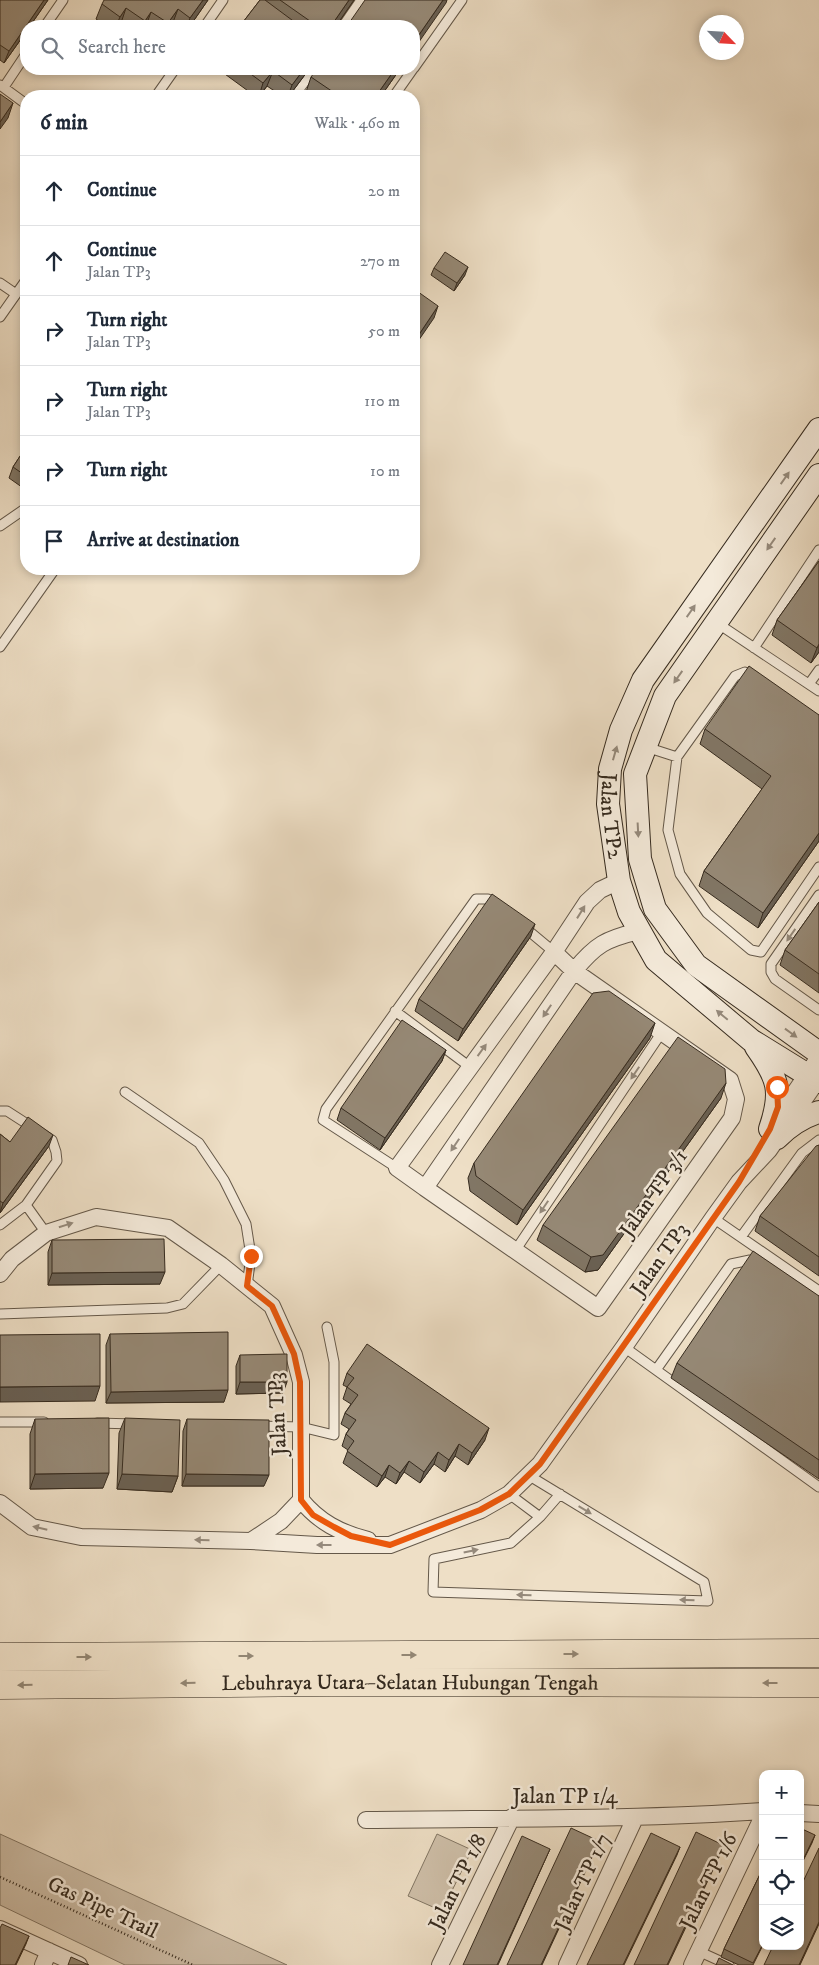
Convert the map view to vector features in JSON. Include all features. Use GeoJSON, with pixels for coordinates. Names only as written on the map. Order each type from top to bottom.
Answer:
{"type":"FeatureCollection","features":[{"type":"Feature","properties":{"kind":"highway","name":"Lebuhraya Utara–Selatan Hubungan Tengah"},"geometry":{"type":"LineString","coordinates":[[0,1657],[819,1653]]}},
{"type":"Feature","properties":{"kind":"highway","name":"Lebuhraya Utara–Selatan Hubungan Tengah"},"geometry":{"type":"LineString","coordinates":[[0,1685],[331,1682],[819,1682]]}},
{"type":"Feature","properties":{"kind":"street","name":"Jalan TP2"},"geometry":{"type":"LineString","coordinates":[[817,1071],[752,1040],[656,960],[629,912],[619,881],[608,804],[610,769],[621,730],[643,680],[819,429]]}},
{"type":"Feature","properties":{"kind":"street","name":"Jalan TP2"},"geometry":{"type":"LineString","coordinates":[[817,1071],[696,965],[655,908],[640,859],[635,774],[666,696],[819,475]]}},
{"type":"Feature","properties":{"kind":"street"},"geometry":{"type":"LineString","coordinates":[[397,1168],[554,952],[587,902],[600,890],[619,881]]}},
{"type":"Feature","properties":{"kind":"street"},"geometry":{"type":"LineString","coordinates":[[425,1188],[574,971],[589,953],[602,943],[639,931]]}},
{"type":"Feature","properties":{"kind":"street","name":"Jalan TP 3/1"},"geometry":{"type":"LineString","coordinates":[[397,1168],[598,1308],[732,1118],[736,1099],[730,1080],[574,971],[554,952]]}},
{"type":"Feature","properties":{"kind":"street"},"geometry":{"type":"LineString","coordinates":[[752,1040],[772,1068],[777,1087],[778,1107],[774,1133]]}},
{"type":"Feature","properties":{"kind":"street","name":"Jalan TP3"},"geometry":{"type":"LineString","coordinates":[[0,1503],[32,1527],[81,1537],[251,1541],[317,1545],[390,1545],[480,1510],[509,1494],[540,1464],[817,1071]]}},
{"type":"Feature","properties":{"kind":"street"},"geometry":{"type":"LineString","coordinates":[[774,1133],[808,1115],[819,1112]]}},
{"type":"Feature","properties":{"kind":"street","name":"Jalan TP3"},"geometry":{"type":"LineString","coordinates":[[0,1274],[12,1259],[46,1233],[66,1225],[96,1217],[168,1228],[221,1265],[272,1306],[294,1354],[300,1382],[301,1500]]}},
{"type":"Feature","properties":{"kind":"street"},"geometry":{"type":"LineString","coordinates":[[251,1541],[282,1521],[301,1500],[313,1515],[351,1536],[390,1545]]}},
{"type":"Feature","properties":{"kind":"street","name":"Jalan TP 1/4"},"geometry":{"type":"LineString","coordinates":[[366,1820],[512,1817],[635,1818],[759,1811]]}},
{"type":"Feature","properties":{"kind":"street"},"geometry":{"type":"LineString","coordinates":[[804,1813],[819,1814]]}},
{"type":"Feature","properties":{"kind":"street","name":"Jalan TP 1/8"},"geometry":{"type":"LineString","coordinates":[[440,1965],[512,1817]]}},
{"type":"Feature","properties":{"kind":"street","name":"Jalan TP 1/7"},"geometry":{"type":"LineString","coordinates":[[567,1965],[635,1818]]}},
{"type":"Feature","properties":{"kind":"street","name":"Jalan TP 1/6"},"geometry":{"type":"LineString","coordinates":[[695,1958],[759,1824]]}},
{"type":"Feature","properties":{"kind":"street"},"geometry":{"type":"LineString","coordinates":[[0,1929],[46,1958],[79,1965]]}},
{"type":"Feature","properties":{"kind":"lane"},"geometry":{"type":"LineString","coordinates":[[49,20],[63,0]]}},
{"type":"Feature","properties":{"kind":"lane"},"geometry":{"type":"LineString","coordinates":[[209,20],[223,0]]}},
{"type":"Feature","properties":{"kind":"lane"},"geometry":{"type":"LineString","coordinates":[[347,20],[361,0]]}},
{"type":"Feature","properties":{"kind":"lane"},"geometry":{"type":"LineString","coordinates":[[420,59],[458,1]]}},
{"type":"Feature","properties":{"kind":"lane"},"geometry":{"type":"LineString","coordinates":[[20,62],[2,86],[20,100]]}},
{"type":"Feature","properties":{"kind":"lane"},"geometry":{"type":"LineString","coordinates":[[160,90],[171,75]]}},
{"type":"Feature","properties":{"kind":"lane"},"geometry":{"type":"LineString","coordinates":[[301,90],[310,75]]}},
{"type":"Feature","properties":{"kind":"lane"},"geometry":{"type":"LineString","coordinates":[[398,90],[409,75]]}},
{"type":"Feature","properties":{"kind":"lane"},"geometry":{"type":"LineString","coordinates":[[0,283],[16,294]]}},
{"type":"Feature","properties":{"kind":"lane"},"geometry":{"type":"LineString","coordinates":[[0,317],[20,288]]}},
{"type":"Feature","properties":{"kind":"lane"},"geometry":{"type":"LineString","coordinates":[[0,526],[20,512]]}},
{"type":"Feature","properties":{"kind":"lane"},"geometry":{"type":"LineString","coordinates":[[754,648],[819,550]]}},
{"type":"Feature","properties":{"kind":"lane"},"geometry":{"type":"LineString","coordinates":[[0,647],[51,575]]}},
{"type":"Feature","properties":{"kind":"lane"},"geometry":{"type":"LineString","coordinates":[[716,622],[819,691]]}},
{"type":"Feature","properties":{"kind":"lane"},"geometry":{"type":"LineString","coordinates":[[809,684],[819,670]]}},
{"type":"Feature","properties":{"kind":"lane"},"geometry":{"type":"LineString","coordinates":[[759,678],[745,672],[735,676],[677,758],[668,830],[680,874],[707,913],[751,950],[761,952],[819,867]]}},
{"type":"Feature","properties":{"kind":"lane"},"geometry":{"type":"LineString","coordinates":[[645,746],[677,758]]}},
{"type":"Feature","properties":{"kind":"lane"},"geometry":{"type":"LineString","coordinates":[[819,895],[771,964],[770,972],[775,979],[819,1010]]}},
{"type":"Feature","properties":{"kind":"lane"},"geometry":{"type":"LineString","coordinates":[[397,1168],[323,1120],[326,1109],[476,899],[488,899],[502,909]]}},
{"type":"Feature","properties":{"kind":"lane"},"geometry":{"type":"LineString","coordinates":[[517,921],[554,952]]}},
{"type":"Feature","properties":{"kind":"lane"},"geometry":{"type":"LineString","coordinates":[[395,1011],[470,1067]]}},
{"type":"Feature","properties":{"kind":"lane"},"geometry":{"type":"LineString","coordinates":[[515,1251],[662,1032]]}},
{"type":"Feature","properties":{"kind":"lane"},"geometry":{"type":"LineString","coordinates":[[125,1092],[199,1143],[224,1180],[246,1224],[251,1256],[247,1286]]}},
{"type":"Feature","properties":{"kind":"lane"},"geometry":{"type":"LineString","coordinates":[[0,1111],[7,1111],[52,1140],[57,1161],[26,1205],[0,1225]]}},
{"type":"Feature","properties":{"kind":"lane"},"geometry":{"type":"LineString","coordinates":[[741,1236],[802,1153],[819,1140]]}},
{"type":"Feature","properties":{"kind":"lane"},"geometry":{"type":"LineString","coordinates":[[26,1205],[46,1233]]}},
{"type":"Feature","properties":{"kind":"lane"},"geometry":{"type":"LineString","coordinates":[[713,1218],[819,1291]]}},
{"type":"Feature","properties":{"kind":"lane"},"geometry":{"type":"LineString","coordinates":[[656,1370],[731,1264],[750,1260],[766,1270]]}},
{"type":"Feature","properties":{"kind":"lane"},"geometry":{"type":"LineString","coordinates":[[0,1314],[167,1308],[183,1304],[221,1265]]}},
{"type":"Feature","properties":{"kind":"lane"},"geometry":{"type":"LineString","coordinates":[[243,1426],[301,1427],[334,1435],[334,1362],[327,1327]]}},
{"type":"Feature","properties":{"kind":"lane"},"geometry":{"type":"LineString","coordinates":[[624,1347],[819,1487]]}},
{"type":"Feature","properties":{"kind":"lane"},"geometry":{"type":"LineString","coordinates":[[0,1422],[58,1423]]}},
{"type":"Feature","properties":{"kind":"lane"},"geometry":{"type":"LineString","coordinates":[[87,1423],[146,1424]]}},
{"type":"Feature","properties":{"kind":"lane"},"geometry":{"type":"LineString","coordinates":[[528,1475],[560,1494],[704,1582],[708,1601],[433,1592],[434,1559],[511,1543],[540,1517],[560,1494]]}},
{"type":"Feature","properties":{"kind":"lane"},"geometry":{"type":"LineString","coordinates":[[509,1494],[540,1517]]}},
{"type":"Feature","properties":{"kind":"lane"},"geometry":{"type":"LineString","coordinates":[[695,1958],[729,1965]]}},
{"type":"Feature","properties":{"kind":"path","name":"Gas Pipe Trail"},"geometry":{"type":"LineString","coordinates":[[0,1877],[193,1965]]}},
{"type":"Feature","properties":{"kind":"shaded area"},"geometry":{"type":"Polygon","coordinates":[[[0,1834],[287,1965],[125,1965],[0,1905],[0,1834]]]}},
{"type":"Feature","properties":{"kind":"shaded area"},"geometry":{"type":"Polygon","coordinates":[[[437,1834],[472,1850],[442,1911],[408,1896],[437,1834]]]}},
{"type":"Feature","properties":{"kind":"building"},"geometry":{"type":"Polygon","coordinates":[[[0,0],[44,0],[30,20],[20,20],[20,35],[9,51],[0,45],[0,0]]]}},
{"type":"Feature","properties":{"kind":"building"},"geometry":{"type":"Polygon","coordinates":[[[104,0],[203,0],[190,18],[178,9],[170,20],[163,20],[151,12],[146,20],[144,20],[126,8],[120,17],[102,4],[104,0]]]}},
{"type":"Feature","properties":{"kind":"building"},"geometry":{"type":"Polygon","coordinates":[[[260,0],[265,0],[292,20],[245,20],[260,0]]]}},
{"type":"Feature","properties":{"kind":"building"},"geometry":{"type":"Polygon","coordinates":[[[280,0],[349,0],[335,20],[308,20],[280,0]]]}},
{"type":"Feature","properties":{"kind":"building"},"geometry":{"type":"Polygon","coordinates":[[[365,0],[443,0],[420,33],[420,20],[351,20],[365,0]]]}},
{"type":"Feature","properties":{"kind":"building"},"geometry":{"type":"Polygon","coordinates":[[[252,75],[270,75],[263,83],[252,75]]]}},
{"type":"Feature","properties":{"kind":"building"},"geometry":{"type":"Polygon","coordinates":[[[278,75],[300,75],[292,85],[278,75]]]}},
{"type":"Feature","properties":{"kind":"building"},"geometry":{"type":"Polygon","coordinates":[[[312,75],[391,75],[380,90],[330,90],[311,77],[312,75]]]}},
{"type":"Feature","properties":{"kind":"building"},"geometry":{"type":"Polygon","coordinates":[[[0,94],[13,103],[0,122],[0,94]]]}},
{"type":"Feature","properties":{"kind":"building"},"geometry":{"type":"Polygon","coordinates":[[[445,252],[468,267],[457,283],[434,268],[445,252]]]}},
{"type":"Feature","properties":{"kind":"building"},"geometry":{"type":"Polygon","coordinates":[[[420,293],[438,306],[420,333],[420,293]]]}},
{"type":"Feature","properties":{"kind":"building"},"geometry":{"type":"Polygon","coordinates":[[[20,456],[20,472],[13,467],[20,456]]]}},
{"type":"Feature","properties":{"kind":"building"},"geometry":{"type":"Polygon","coordinates":[[[819,561],[819,644],[817,648],[777,620],[819,561]]]}},
{"type":"Feature","properties":{"kind":"building"},"geometry":{"type":"Polygon","coordinates":[[[749,666],[819,715],[819,833],[763,913],[704,871],[771,776],[705,729],[749,666]]]}},
{"type":"Feature","properties":{"kind":"building"},"geometry":{"type":"Polygon","coordinates":[[[492,894],[535,924],[463,1029],[419,999],[492,894]]]}},
{"type":"Feature","properties":{"kind":"building"},"geometry":{"type":"Polygon","coordinates":[[[819,902],[819,974],[785,950],[819,902]]]}},
{"type":"Feature","properties":{"kind":"building"},"geometry":{"type":"Polygon","coordinates":[[[609,991],[655,1023],[523,1210],[476,1176],[474,1163],[593,993],[609,991]]]}},
{"type":"Feature","properties":{"kind":"building"},"geometry":{"type":"Polygon","coordinates":[[[402,1020],[446,1050],[385,1138],[341,1108],[402,1020]]]}},
{"type":"Feature","properties":{"kind":"building"},"geometry":{"type":"Polygon","coordinates":[[[678,1037],[725,1069],[726,1083],[603,1255],[591,1257],[543,1225],[678,1037]]]}},
{"type":"Feature","properties":{"kind":"building"},"geometry":{"type":"Polygon","coordinates":[[[28,1117],[53,1135],[3,1203],[0,1201],[0,1134],[10,1142],[28,1117]]]}},
{"type":"Feature","properties":{"kind":"building"},"geometry":{"type":"Polygon","coordinates":[[[819,1145],[819,1257],[760,1216],[816,1146],[819,1145]]]}},
{"type":"Feature","properties":{"kind":"building"},"geometry":{"type":"Polygon","coordinates":[[[164,1239],[165,1272],[52,1273],[52,1240],[164,1239]]]}},
{"type":"Feature","properties":{"kind":"building"},"geometry":{"type":"Polygon","coordinates":[[[753,1251],[819,1296],[819,1460],[677,1363],[753,1251]]]}},
{"type":"Feature","properties":{"kind":"building"},"geometry":{"type":"Polygon","coordinates":[[[228,1332],[228,1390],[111,1392],[110,1334],[228,1332]]]}},
{"type":"Feature","properties":{"kind":"building"},"geometry":{"type":"Polygon","coordinates":[[[100,1334],[100,1386],[0,1387],[0,1335],[100,1334]]]}},
{"type":"Feature","properties":{"kind":"building"},"geometry":{"type":"Polygon","coordinates":[[[367,1344],[489,1428],[472,1453],[459,1444],[449,1460],[438,1452],[424,1472],[409,1461],[400,1473],[389,1465],[382,1476],[347,1451],[354,1441],[346,1434],[356,1420],[345,1413],[358,1395],[347,1387],[354,1378],[347,1373],[367,1344]]]}},
{"type":"Feature","properties":{"kind":"building"},"geometry":{"type":"Polygon","coordinates":[[[287,1354],[287,1382],[240,1382],[240,1355],[287,1354]]]}},
{"type":"Feature","properties":{"kind":"building"},"geometry":{"type":"Polygon","coordinates":[[[109,1418],[109,1473],[35,1474],[35,1419],[109,1418]]]}},
{"type":"Feature","properties":{"kind":"building"},"geometry":{"type":"Polygon","coordinates":[[[125,1418],[180,1420],[178,1476],[122,1474],[125,1418]]]}},
{"type":"Feature","properties":{"kind":"building"},"geometry":{"type":"Polygon","coordinates":[[[187,1419],[269,1420],[269,1475],[186,1474],[187,1419]]]}},
{"type":"Feature","properties":{"kind":"building"},"geometry":{"type":"Polygon","coordinates":[[[571,1828],[599,1841],[541,1965],[507,1965],[571,1828]]]}},
{"type":"Feature","properties":{"kind":"building"},"geometry":{"type":"Polygon","coordinates":[[[804,1830],[815,1835],[804,1858],[804,1830]]]}},
{"type":"Feature","properties":{"kind":"building"},"geometry":{"type":"Polygon","coordinates":[[[696,1832],[723,1845],[667,1965],[634,1965],[696,1832]]]}},
{"type":"Feature","properties":{"kind":"building"},"geometry":{"type":"Polygon","coordinates":[[[651,1833],[680,1847],[623,1965],[587,1965],[651,1833]]]}},
{"type":"Feature","properties":{"kind":"building"},"geometry":{"type":"Polygon","coordinates":[[[522,1836],[550,1849],[497,1965],[463,1965],[522,1836]]]}},
{"type":"Feature","properties":{"kind":"building"},"geometry":{"type":"Polygon","coordinates":[[[819,1848],[819,1922],[799,1965],[764,1965],[771,1950],[804,1950],[804,1880],[819,1848]]]}},
{"type":"Feature","properties":{"kind":"building"},"geometry":{"type":"Polygon","coordinates":[[[759,1876],[760,1950],[753,1963],[724,1949],[759,1876]]]}},
{"type":"Feature","properties":{"kind":"building"},"geometry":{"type":"Polygon","coordinates":[[[2,1924],[29,1936],[15,1965],[0,1965],[0,1928],[2,1924]]]}},
{"type":"Feature","properties":{"kind":"building"},"geometry":{"type":"Polygon","coordinates":[[[71,1957],[89,1965],[68,1965],[71,1957]]]}},
{"type":"Feature","properties":{"kind":"building"},"geometry":{"type":"Polygon","coordinates":[[[719,1958],[733,1965],[716,1965],[719,1958]]]}},
{"type":"Feature","properties":{"kind":"route"},"geometry":{"type":"LineString","coordinates":[[251,1256],[247,1286],[272,1306],[294,1354],[300,1382],[301,1500],[313,1515],[351,1536],[390,1545],[480,1510],[509,1494],[540,1464],[739,1182],[770,1129],[778,1107],[777,1087]]}}]}
